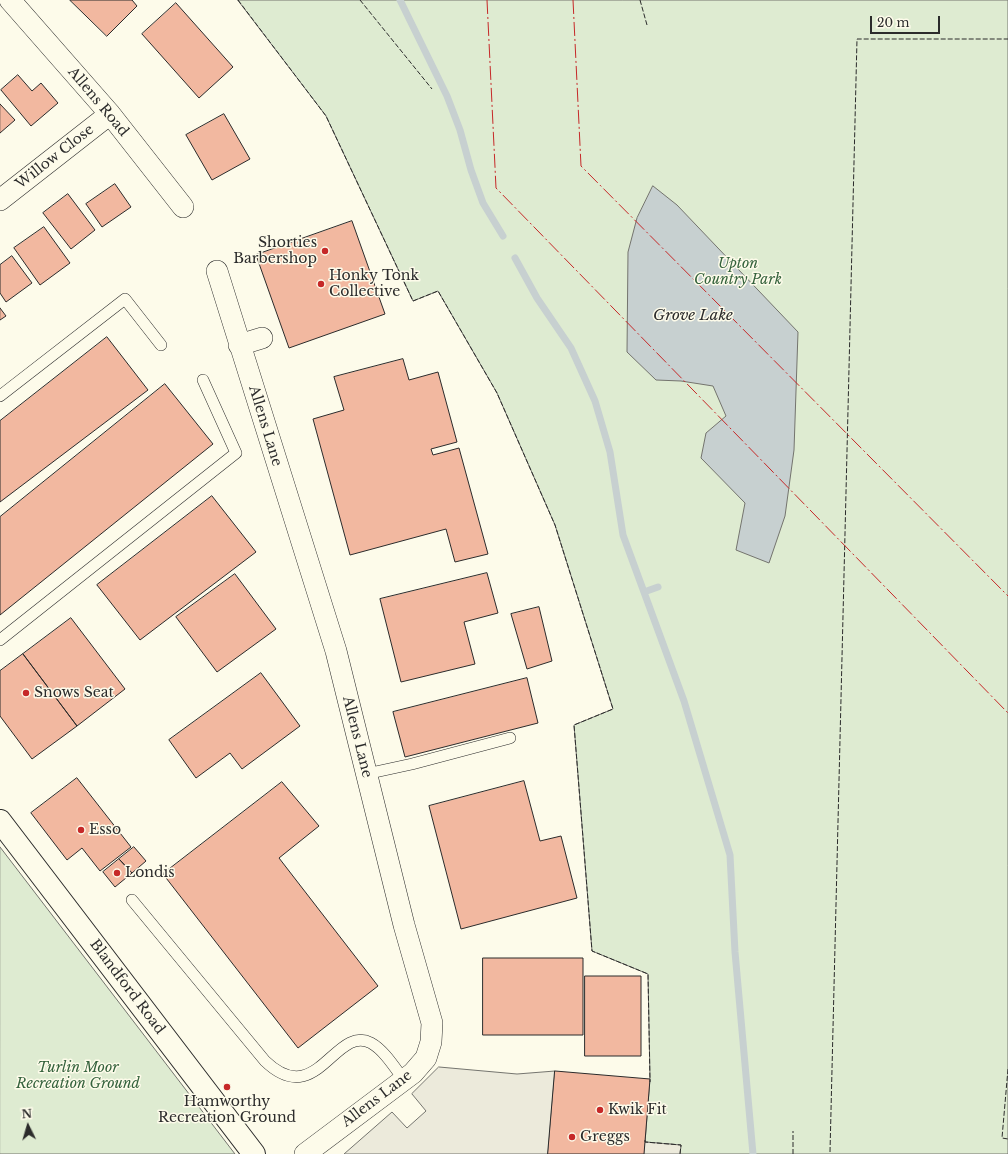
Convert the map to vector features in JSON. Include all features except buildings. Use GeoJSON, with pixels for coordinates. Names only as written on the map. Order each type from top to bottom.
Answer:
{"type":"FeatureCollection","features":[{"type":"Feature","properties":{"kind":"main road","name":"Blandford Road"},"geometry":{"type":"LineString","coordinates":[[0,821],[254,1154]]}},
{"type":"Feature","properties":{"kind":"street","name":"Allens Road"},"geometry":{"type":"LineString","coordinates":[[10,0],[110,114],[183,207]]}},
{"type":"Feature","properties":{"kind":"street","name":"Willow Close"},"geometry":{"type":"LineString","coordinates":[[0,200],[110,114]]}},
{"type":"Feature","properties":{"kind":"street","name":"Allens Lane"},"geometry":{"type":"LineString","coordinates":[[217,271],[336,652],[404,925],[432,1023],[431,1042],[426,1058],[414,1073],[305,1154]]}},
{"type":"Feature","properties":{"kind":"street"},"geometry":{"type":"LineString","coordinates":[[240,345],[262,338]]}},
{"type":"Feature","properties":{"kind":"lane"},"geometry":{"type":"LineString","coordinates":[[0,396],[125,299],[161,345]]}},
{"type":"Feature","properties":{"kind":"lane"},"geometry":{"type":"LineString","coordinates":[[0,640],[236,453],[203,380]]}},
{"type":"Feature","properties":{"kind":"lane"},"geometry":{"type":"LineString","coordinates":[[366,774],[510,738]]}},
{"type":"Feature","properties":{"kind":"lane"},"geometry":{"type":"LineString","coordinates":[[132,900],[265,1062],[281,1074],[288,1077],[304,1076],[318,1069],[346,1044],[361,1040],[372,1044],[404,1080]]}},
{"type":"Feature","properties":{"kind":"green space","name":"Upton Country Park"},"geometry":{"type":"Polygon","coordinates":[[[238,0],[1008,0],[1008,1154],[680,1154],[681,1145],[645,1142],[650,1078],[648,974],[592,951],[574,725],[613,709],[555,525],[497,393],[438,291],[413,301],[326,116],[238,0]]]}},
{"type":"Feature","properties":{"kind":"green space","name":"Turlin Moor Recreation Ground"},"geometry":{"type":"Polygon","coordinates":[[[0,847],[235,1154],[0,1154],[0,847]]]}},
{"type":"Feature","properties":{"kind":"shaded area"},"geometry":{"type":"Polygon","coordinates":[[[439,1067],[517,1074],[555,1071],[548,1154],[344,1154],[392,1112],[407,1128],[426,1111],[412,1094],[439,1067]]]}},
{"type":"Feature","properties":{"kind":"shaded area"},"geometry":{"type":"Polygon","coordinates":[[[645,1142],[681,1145],[680,1154],[644,1154],[645,1142]]]}},
{"type":"Feature","properties":{"kind":"water","name":"Grove Lake"},"geometry":{"type":"Polygon","coordinates":[[[653,186],[677,205],[798,332],[794,450],[785,516],[769,563],[736,550],[745,503],[701,458],[706,433],[726,416],[713,386],[681,381],[656,380],[627,352],[628,252],[637,218],[653,186]]]}},
{"type":"Feature","properties":{"kind":"waterway"},"geometry":{"type":"LineString","coordinates":[[400,0],[447,96],[460,130],[471,170],[483,203],[503,236]]}},
{"type":"Feature","properties":{"kind":"waterway"},"geometry":{"type":"LineString","coordinates":[[515,258],[537,298],[571,348],[595,401],[610,452],[623,535],[684,701],[730,855],[735,952],[753,1154]]}},
{"type":"Feature","properties":{"kind":"waterway"},"geometry":{"type":"LineString","coordinates":[[644,592],[658,587]]}},
{"type":"Feature","properties":{"kind":"fence"},"geometry":{"type":"LineString","coordinates":[[238,0],[326,116],[413,301],[438,291],[497,393],[555,525],[613,709],[574,725],[592,951],[648,974],[650,1082]]}},
{"type":"Feature","properties":{"kind":"fence"},"geometry":{"type":"LineString","coordinates":[[360,0],[432,89]]}},
{"type":"Feature","properties":{"kind":"fence"},"geometry":{"type":"LineString","coordinates":[[640,0],[647,25]]}},
{"type":"Feature","properties":{"kind":"fence"},"geometry":{"type":"LineString","coordinates":[[830,1152],[857,39],[1008,39]]}},
{"type":"Feature","properties":{"kind":"fence"},"geometry":{"type":"LineString","coordinates":[[1008,1069],[1002,1138],[1008,1139]]}},
{"type":"Feature","properties":{"kind":"fence"},"geometry":{"type":"LineString","coordinates":[[793,1131],[793,1154]]}},
{"type":"Feature","properties":{"kind":"fence"},"geometry":{"type":"LineString","coordinates":[[645,1140],[645,1142],[681,1145],[680,1154]]}},
{"type":"Feature","properties":{"kind":"power"},"geometry":{"type":"LineString","coordinates":[[487,0],[496,188],[1008,713]]}},
{"type":"Feature","properties":{"kind":"power"},"geometry":{"type":"LineString","coordinates":[[573,0],[581,166],[1008,596]]}},
{"type":"Feature","properties":{"kind":"place","name":"Shorties Barbershop"},"geometry":{"type":"Point","coordinates":[325,251]}},
{"type":"Feature","properties":{"kind":"place","name":"Honky Tonk Collective"},"geometry":{"type":"Point","coordinates":[321,284]}},
{"type":"Feature","properties":{"kind":"place","name":"Snows Seat"},"geometry":{"type":"Point","coordinates":[26,693]}},
{"type":"Feature","properties":{"kind":"place","name":"Esso"},"geometry":{"type":"Point","coordinates":[81,830]}},
{"type":"Feature","properties":{"kind":"place","name":"Londis"},"geometry":{"type":"Point","coordinates":[117,873]}},
{"type":"Feature","properties":{"kind":"place","name":"Hamworthy Recreation Ground"},"geometry":{"type":"Point","coordinates":[227,1087]}},
{"type":"Feature","properties":{"kind":"place","name":"Kwik Fit"},"geometry":{"type":"Point","coordinates":[600,1110]}},
{"type":"Feature","properties":{"kind":"place","name":"Greggs"},"geometry":{"type":"Point","coordinates":[572,1137]}}]}
